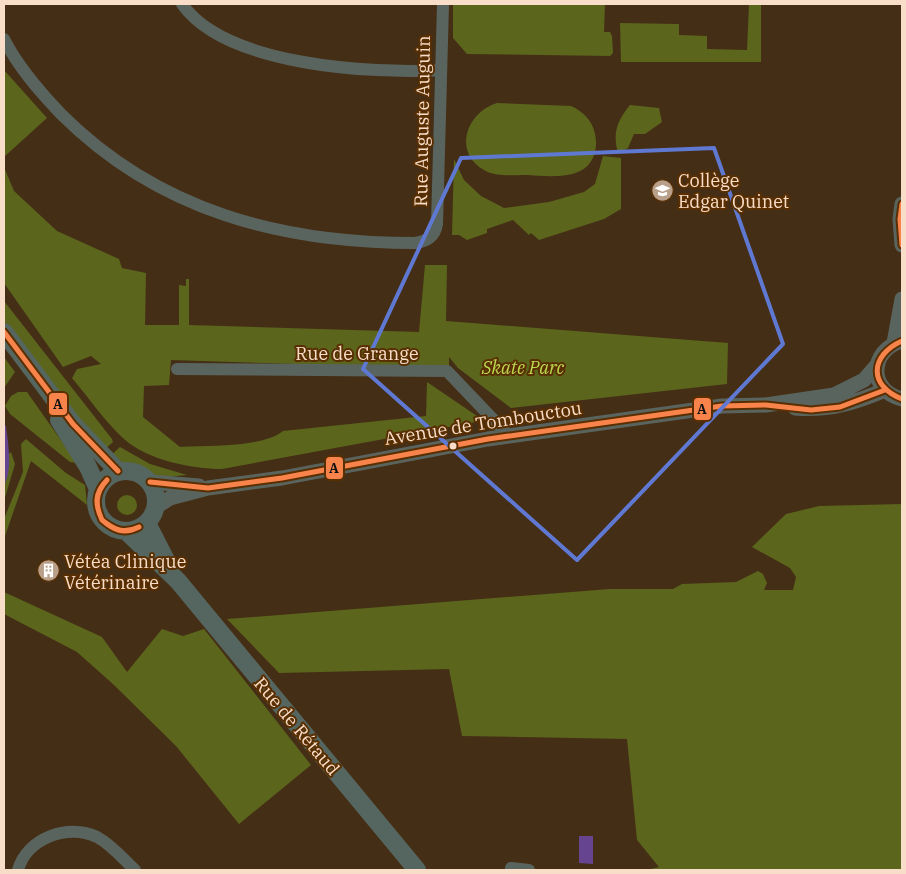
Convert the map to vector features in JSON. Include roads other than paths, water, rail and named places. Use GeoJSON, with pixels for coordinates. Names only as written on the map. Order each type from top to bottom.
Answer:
{"type":"FeatureCollection","features":[{"type":"Feature","properties":{"kind":"main road"},"geometry":{"type":"LineString","coordinates":[[4,332],[72,424],[118,471]]}},
{"type":"Feature","properties":{"kind":"main road"},"geometry":{"type":"LineString","coordinates":[[4,352],[59,421],[98,489]]}},
{"type":"Feature","properties":{"kind":"main road"},"geometry":{"type":"LineString","coordinates":[[129,470],[139,473],[150,482],[157,497],[156,507],[147,523],[137,530],[128,532],[109,526],[102,519],[96,500],[98,489],[110,475],[118,471],[129,470]]}},
{"type":"Feature","properties":{"kind":"main road","name":"Rue de Rétaud"},"geometry":{"type":"LineString","coordinates":[[147,523],[178,581]]}},
{"type":"Feature","properties":{"kind":"main road","name":"Rue de Rétaud"},"geometry":{"type":"LineString","coordinates":[[128,532],[178,581],[418,870]]}},
{"type":"Feature","properties":{"kind":"street"},"geometry":{"type":"LineString","coordinates":[[182,4],[200,23],[232,41],[298,61],[352,70],[440,70]]}},
{"type":"Feature","properties":{"kind":"street","name":"Rue Auguste Auguin"},"geometry":{"type":"LineString","coordinates":[[4,39],[13,56],[40,92],[76,128],[144,180],[215,212],[292,233],[335,240],[415,243],[426,241],[431,237],[438,224],[443,4]]}},
{"type":"Feature","properties":{"kind":"street"},"geometry":{"type":"LineString","coordinates":[[902,204],[900,219],[902,245]]}},
{"type":"Feature","properties":{"kind":"street"},"geometry":{"type":"LineString","coordinates":[[898,342],[902,299]]}},
{"type":"Feature","properties":{"kind":"street","name":"Avenue de Tombouctou"},"geometry":{"type":"LineString","coordinates":[[156,507],[170,498],[208,488],[282,478],[509,436],[722,406],[766,405],[834,396],[864,380],[878,364],[882,353],[898,342]]}},
{"type":"Feature","properties":{"kind":"street"},"geometry":{"type":"LineString","coordinates":[[878,364],[879,380],[885,390],[902,399]]}},
{"type":"Feature","properties":{"kind":"street","name":"Rue de Grange"},"geometry":{"type":"LineString","coordinates":[[177,369],[447,371],[509,436]]}},
{"type":"Feature","properties":{"kind":"street","name":"Avenue de Tombouctou"},"geometry":{"type":"LineString","coordinates":[[766,405],[811,410],[833,408],[857,402],[885,390]]}},
{"type":"Feature","properties":{"kind":"street","name":"Avenue de Tombouctou"},"geometry":{"type":"LineString","coordinates":[[150,482],[208,488]]}},
{"type":"Feature","properties":{"kind":"street"},"geometry":{"type":"LineString","coordinates":[[18,870],[29,850],[39,842],[52,835],[74,832],[98,838],[111,847],[135,870]]}},
{"type":"Feature","properties":{"kind":"street"},"geometry":{"type":"LineString","coordinates":[[511,870],[511,868],[528,870]]}},
{"type":"Feature","properties":{"kind":"place","name":"Collège Edgar Quinet"},"geometry":{"type":"Point","coordinates":[662,190]}},
{"type":"Feature","properties":{"kind":"place","name":"Vétéa Clinique Vétérinaire"},"geometry":{"type":"Point","coordinates":[48,571]}},
{"type":"Feature","properties":{"kind":"park label","name":"Skate Parc"},"geometry":{"type":"Point","coordinates":[523,367]}}]}
